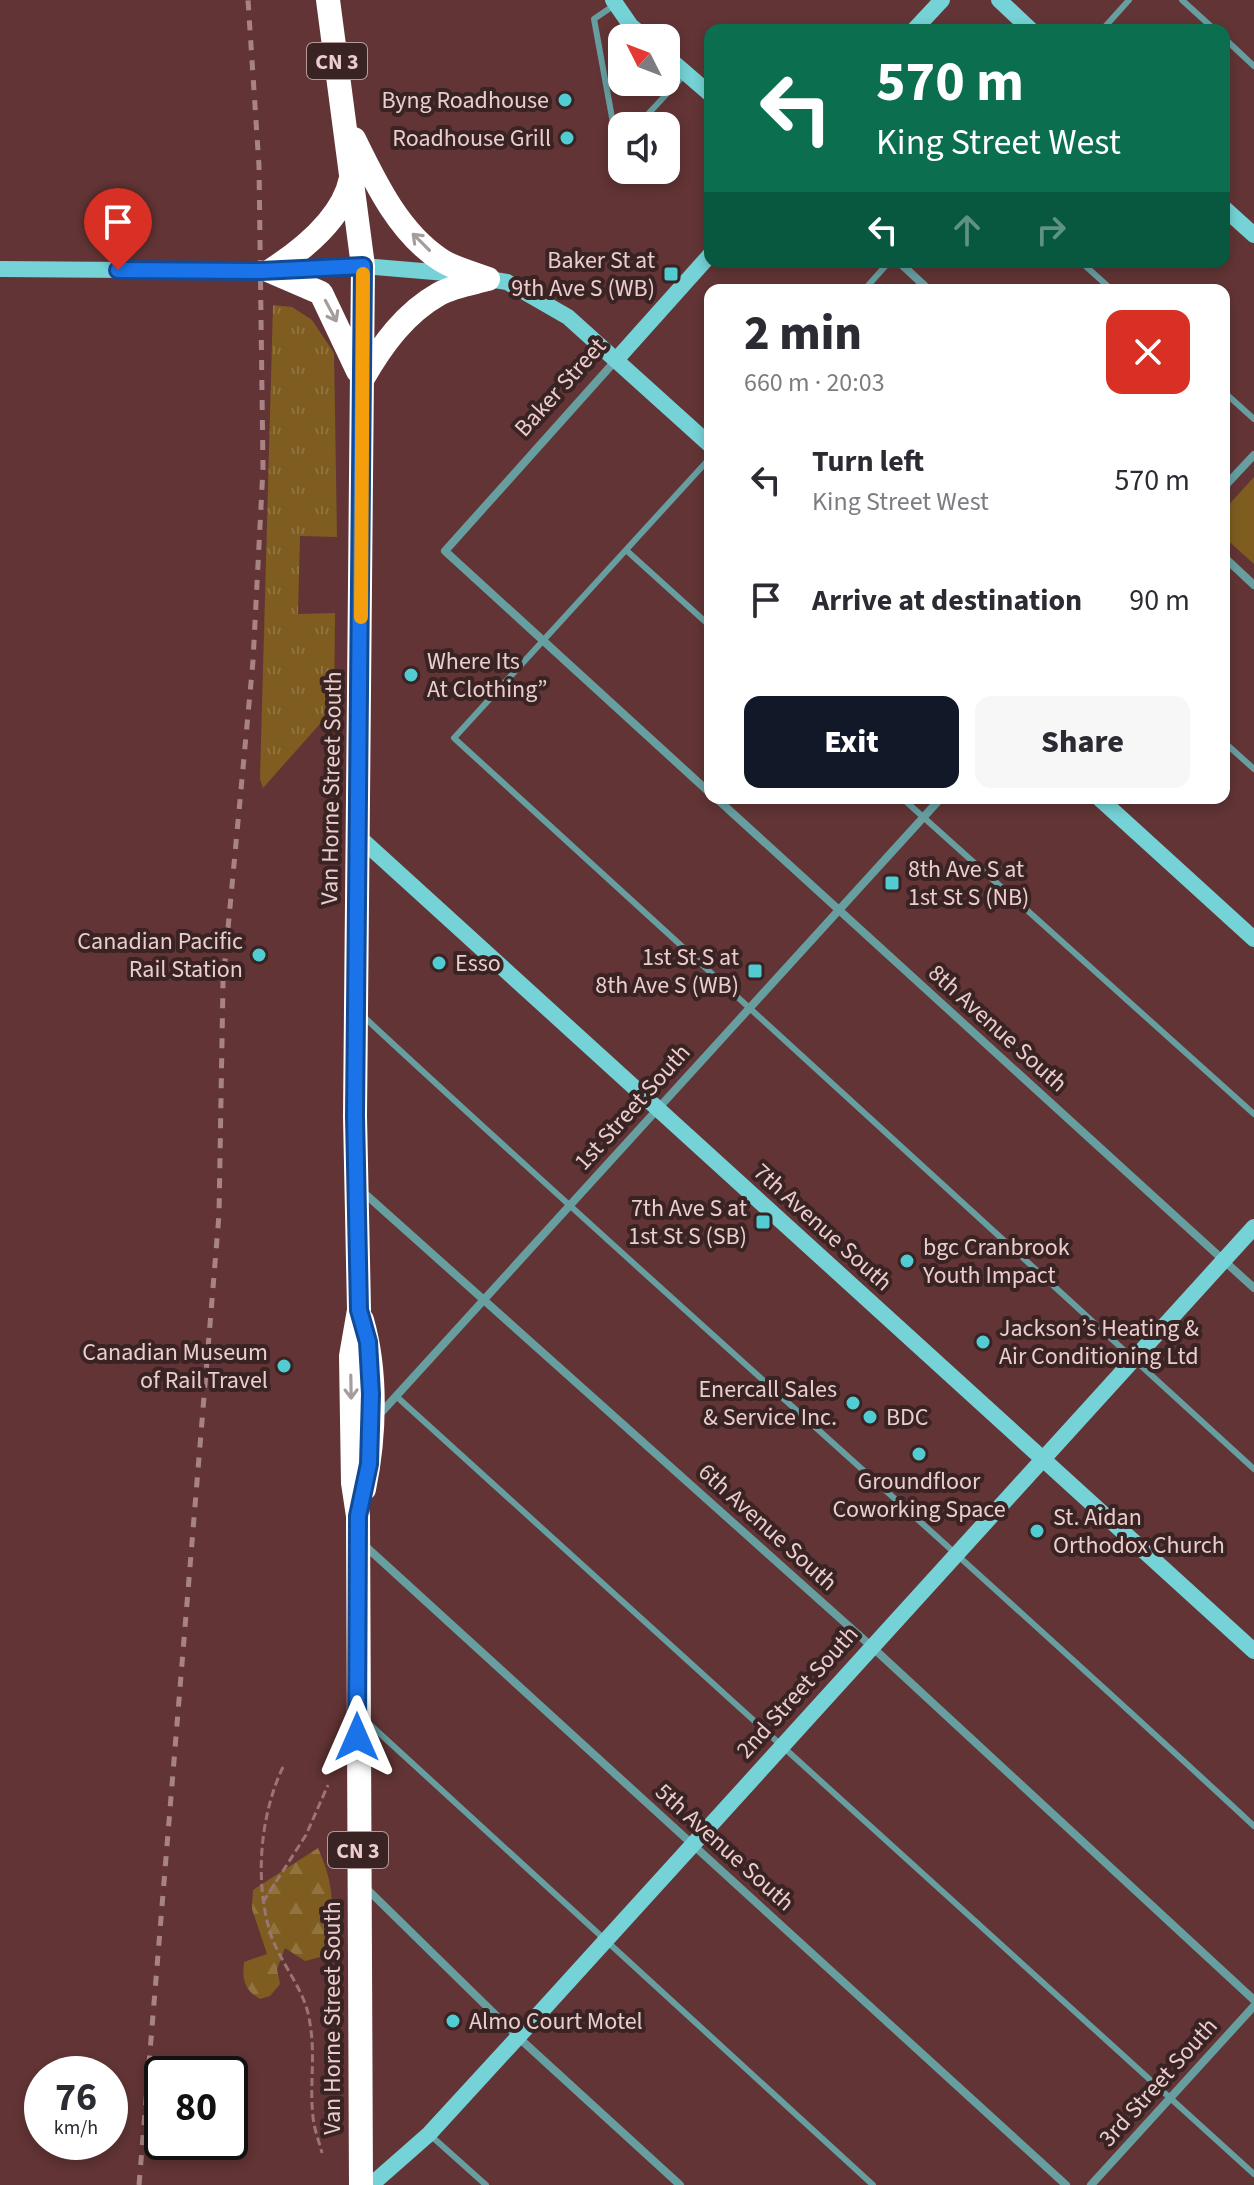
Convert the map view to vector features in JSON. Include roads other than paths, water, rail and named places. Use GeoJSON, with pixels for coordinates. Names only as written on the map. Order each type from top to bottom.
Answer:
{"type":"FeatureCollection","features":[{"type":"Feature","properties":{"kind":"highway","name":"CN 3"},"geometry":{"type":"LineString","coordinates":[[328,0],[363,266]]}},
{"type":"Feature","properties":{"kind":"highway"},"geometry":{"type":"LineString","coordinates":[[346,123],[372,176],[420,244],[444,262],[488,279]]}},
{"type":"Feature","properties":{"kind":"highway"},"geometry":{"type":"LineString","coordinates":[[270,271],[294,255],[346,199],[352,171]]}},
{"type":"Feature","properties":{"kind":"highway","name":"Van Horne Street South"},"geometry":{"type":"LineString","coordinates":[[361,2185],[358,1527],[352,1441],[351,1356],[359,1310],[356,1009],[363,266]]}},
{"type":"Feature","properties":{"kind":"highway"},"geometry":{"type":"LineString","coordinates":[[270,271],[321,293],[362,380]]}},
{"type":"Feature","properties":{"kind":"highway"},"geometry":{"type":"LineString","coordinates":[[362,380],[382,344],[408,318],[440,293],[488,279]]}},
{"type":"Feature","properties":{"kind":"highway","name":"Van Horne Street South"},"geometry":{"type":"LineString","coordinates":[[358,1527],[369,1464],[371,1423],[368,1342],[359,1310]]}},
{"type":"Feature","properties":{"kind":"street"},"geometry":{"type":"LineString","coordinates":[[920,24],[942,0]]}},
{"type":"Feature","properties":{"kind":"street"},"geometry":{"type":"LineString","coordinates":[[999,0],[1025,24]]}},
{"type":"Feature","properties":{"kind":"street"},"geometry":{"type":"LineString","coordinates":[[615,2],[634,24]]}},
{"type":"Feature","properties":{"kind":"street"},"geometry":{"type":"LineString","coordinates":[[680,68],[704,89]]}},
{"type":"Feature","properties":{"kind":"street"},"geometry":{"type":"LineString","coordinates":[[1230,213],[1254,235]]}},
{"type":"Feature","properties":{"kind":"street","name":"Baker Street"},"geometry":{"type":"LineString","coordinates":[[543,641],[445,551],[704,262]]}},
{"type":"Feature","properties":{"kind":"street"},"geometry":{"type":"LineString","coordinates":[[0,269],[270,271],[363,266],[507,282],[568,317],[704,440]]}},
{"type":"Feature","properties":{"kind":"street"},"geometry":{"type":"LineString","coordinates":[[905,268],[923,284]]}},
{"type":"Feature","properties":{"kind":"street"},"geometry":{"type":"LineString","coordinates":[[1230,481],[1254,455]]}},
{"type":"Feature","properties":{"kind":"street"},"geometry":{"type":"LineString","coordinates":[[1230,563],[1254,585]]}},
{"type":"Feature","properties":{"kind":"street"},"geometry":{"type":"LineString","coordinates":[[543,641],[704,788]]}},
{"type":"Feature","properties":{"kind":"street","name":"8th Avenue South"},"geometry":{"type":"LineString","coordinates":[[723,804],[1254,1288]]}},
{"type":"Feature","properties":{"kind":"street","name":"1st Street South"},"geometry":{"type":"LineString","coordinates":[[352,1441],[935,804]]}},
{"type":"Feature","properties":{"kind":"street"},"geometry":{"type":"LineString","coordinates":[[1106,804],[1254,939]]}},
{"type":"Feature","properties":{"kind":"street","name":"7th Avenue South"},"geometry":{"type":"LineString","coordinates":[[360,838],[1254,1651]]}},
{"type":"Feature","properties":{"kind":"street","name":"6th Avenue South"},"geometry":{"type":"LineString","coordinates":[[356,1186],[485,1298],[871,1646],[1254,2000]]}},
{"type":"Feature","properties":{"kind":"street","name":"2nd Street South"},"geometry":{"type":"LineString","coordinates":[[371,2185],[429,2134],[1254,1227]]}},
{"type":"Feature","properties":{"kind":"street","name":"5th Avenue South"},"geometry":{"type":"LineString","coordinates":[[358,1527],[691,1843],[1066,2185]]}},
{"type":"Feature","properties":{"kind":"street"},"geometry":{"type":"LineString","coordinates":[[359,1881],[518,2037],[680,2185]]}},
{"type":"Feature","properties":{"kind":"street","name":"3rd Street South"},"geometry":{"type":"LineString","coordinates":[[1091,2185],[1254,2006]]}},
{"type":"Feature","properties":{"kind":"lane"},"geometry":{"type":"LineString","coordinates":[[1107,24],[1129,0]]}},
{"type":"Feature","properties":{"kind":"lane"},"geometry":{"type":"LineString","coordinates":[[1182,0],[1208,24]]}},
{"type":"Feature","properties":{"kind":"lane"},"geometry":{"type":"LineString","coordinates":[[611,112],[594,19],[615,2]]}},
{"type":"Feature","properties":{"kind":"lane"},"geometry":{"type":"LineString","coordinates":[[1230,44],[1254,66]]}},
{"type":"Feature","properties":{"kind":"lane"},"geometry":{"type":"LineString","coordinates":[[650,112],[686,73]]}},
{"type":"Feature","properties":{"kind":"lane"},"geometry":{"type":"LineString","coordinates":[[869,284],[884,268]]}},
{"type":"Feature","properties":{"kind":"lane"},"geometry":{"type":"LineString","coordinates":[[1088,268],[1105,284]]}},
{"type":"Feature","properties":{"kind":"lane"},"geometry":{"type":"LineString","coordinates":[[1230,397],[1254,419]]}},
{"type":"Feature","properties":{"kind":"lane"},"geometry":{"type":"LineString","coordinates":[[704,465],[454,738],[1254,1469]]}},
{"type":"Feature","properties":{"kind":"lane"},"geometry":{"type":"LineString","coordinates":[[626,550],[704,621]]}},
{"type":"Feature","properties":{"kind":"lane"},"geometry":{"type":"LineString","coordinates":[[1230,747],[1254,769]]}},
{"type":"Feature","properties":{"kind":"lane"},"geometry":{"type":"LineString","coordinates":[[909,804],[1254,1114]]}},
{"type":"Feature","properties":{"kind":"lane"},"geometry":{"type":"LineString","coordinates":[[356,1009],[568,1207],[1254,1826]]}},
{"type":"Feature","properties":{"kind":"lane"},"geometry":{"type":"LineString","coordinates":[[396,1396],[1254,2174]]}},
{"type":"Feature","properties":{"kind":"lane"},"geometry":{"type":"LineString","coordinates":[[357,1712],[873,2185]]}},
{"type":"Feature","properties":{"kind":"lane"},"geometry":{"type":"LineString","coordinates":[[429,2134],[486,2185]]}},
{"type":"Feature","properties":{"kind":"railway"},"geometry":{"type":"LineString","coordinates":[[139,2185],[219,1215],[223,982],[253,661],[263,468],[259,166],[248,0]]}},
{"type":"Feature","properties":{"kind":"place","name":"Byng Roadhouse"},"geometry":{"type":"Point","coordinates":[565,100]}},
{"type":"Feature","properties":{"kind":"place","name":"Roadhouse Grill"},"geometry":{"type":"Point","coordinates":[567,138]}},
{"type":"Feature","properties":{"kind":"place","name":"Baker St at 9th Ave S (WB)"},"geometry":{"type":"Point","coordinates":[671,274]}},
{"type":"Feature","properties":{"kind":"place","name":"Where Its At Clothing”"},"geometry":{"type":"Point","coordinates":[411,675]}},
{"type":"Feature","properties":{"kind":"place","name":"8th Ave S at 1st St S (NB)"},"geometry":{"type":"Point","coordinates":[892,883]}},
{"type":"Feature","properties":{"kind":"place","name":"Canadian Pacific Rail Station"},"geometry":{"type":"Point","coordinates":[259,955]}},
{"type":"Feature","properties":{"kind":"place","name":"Esso"},"geometry":{"type":"Point","coordinates":[439,963]}},
{"type":"Feature","properties":{"kind":"place","name":"1st St S at 8th Ave S (WB)"},"geometry":{"type":"Point","coordinates":[755,971]}},
{"type":"Feature","properties":{"kind":"place","name":"7th Ave S at 1st St S (SB)"},"geometry":{"type":"Point","coordinates":[763,1222]}},
{"type":"Feature","properties":{"kind":"place","name":"bgc Cranbrook Youth Impact"},"geometry":{"type":"Point","coordinates":[907,1261]}},
{"type":"Feature","properties":{"kind":"place","name":"Jackson’s Heating & Air Conditioning Ltd"},"geometry":{"type":"Point","coordinates":[983,1342]}},
{"type":"Feature","properties":{"kind":"place","name":"Canadian Museum of Rail Travel"},"geometry":{"type":"Point","coordinates":[284,1366]}},
{"type":"Feature","properties":{"kind":"place","name":"Enercall Sales & Service Inc."},"geometry":{"type":"Point","coordinates":[853,1403]}},
{"type":"Feature","properties":{"kind":"place","name":"BDC"},"geometry":{"type":"Point","coordinates":[870,1417]}},
{"type":"Feature","properties":{"kind":"place","name":"Groundfloor Coworking Space"},"geometry":{"type":"Point","coordinates":[919,1454]}},
{"type":"Feature","properties":{"kind":"place","name":"St. Aidan Orthodox Church"},"geometry":{"type":"Point","coordinates":[1037,1531]}},
{"type":"Feature","properties":{"kind":"place","name":"Almo Court Motel"},"geometry":{"type":"Point","coordinates":[453,2021]}}]}
